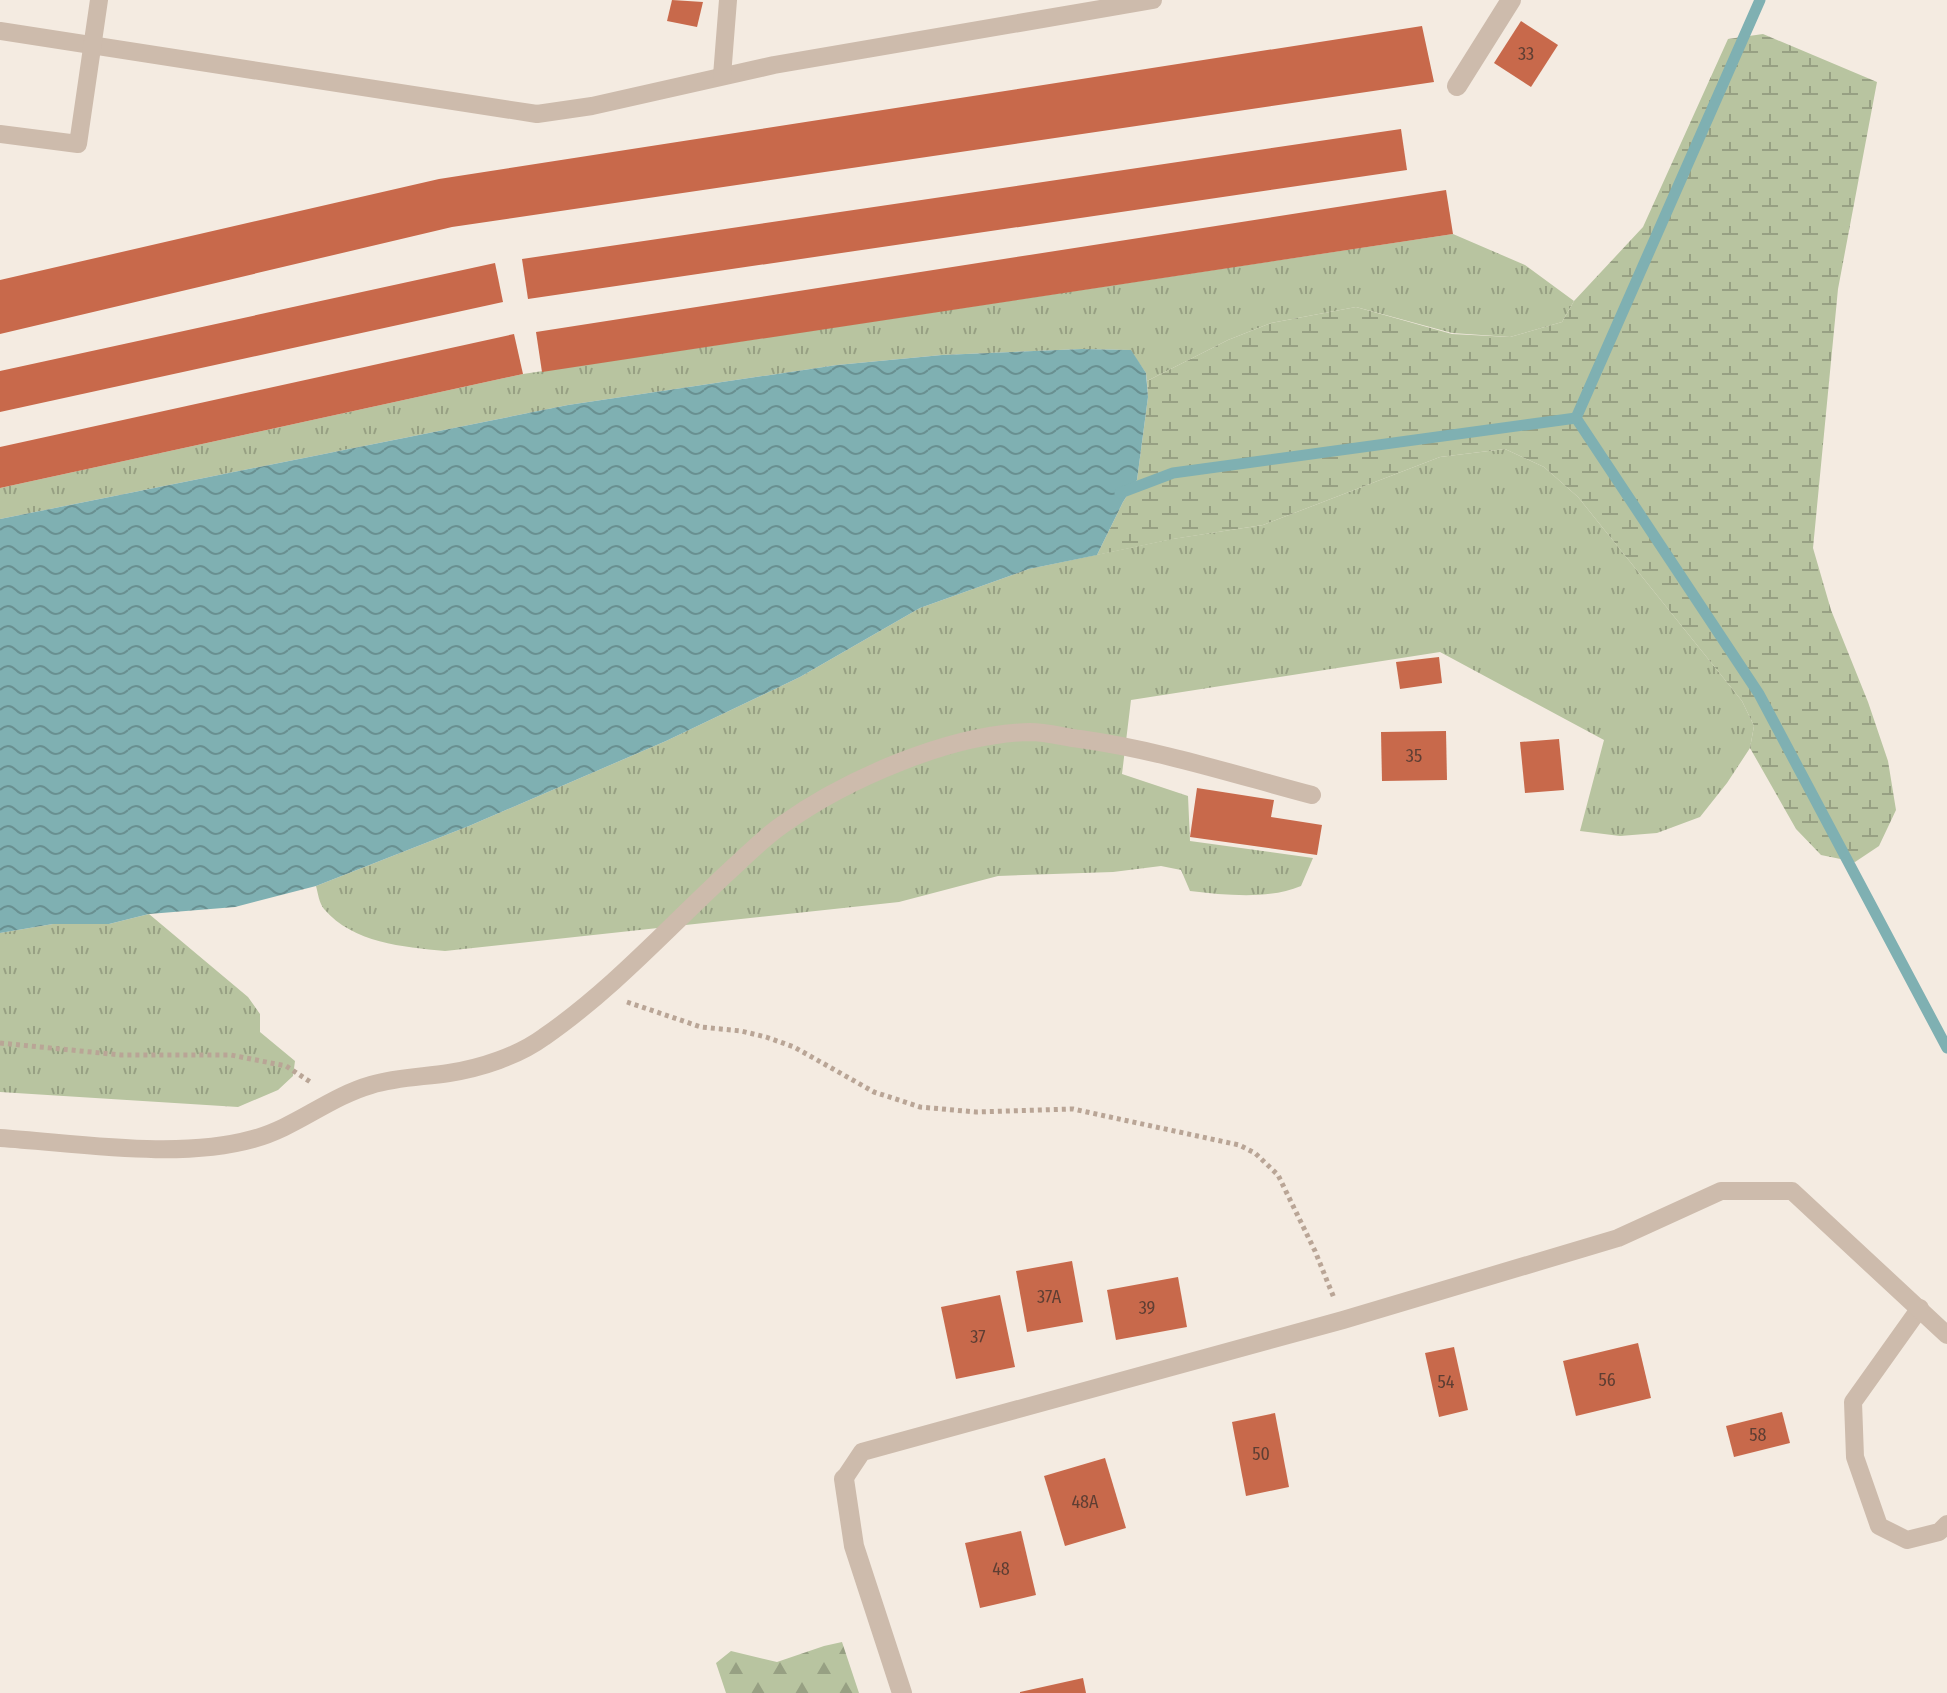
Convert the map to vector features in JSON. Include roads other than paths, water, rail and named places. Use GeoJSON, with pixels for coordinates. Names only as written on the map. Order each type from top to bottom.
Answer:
{"type":"FeatureCollection","features":[{"type":"Feature","properties":{"kind":"street"},"geometry":{"type":"LineString","coordinates":[[1457,86],[1511,0]]}},
{"type":"Feature","properties":{"kind":"street"},"geometry":{"type":"LineString","coordinates":[[844,1479],[854,1546],[902,1693]]}},
{"type":"Feature","properties":{"kind":"lane"},"geometry":{"type":"LineString","coordinates":[[0,134],[78,144],[99,0]]}},
{"type":"Feature","properties":{"kind":"lane"},"geometry":{"type":"LineString","coordinates":[[722,76],[728,0]]}},
{"type":"Feature","properties":{"kind":"lane"},"geometry":{"type":"LineString","coordinates":[[0,31],[537,114],[592,106],[722,76],[1153,0]]}},
{"type":"Feature","properties":{"kind":"lane"},"geometry":{"type":"LineString","coordinates":[[0,1138],[139,1147],[210,1147],[252,1140],[273,1132],[368,1085],[408,1076],[450,1073],[497,1060],[541,1040],[595,997],[780,826],[833,793],[938,749],[986,737],[1033,732],[1125,746],[1312,795]]}},
{"type":"Feature","properties":{"kind":"lane"},"geometry":{"type":"LineString","coordinates":[[844,1479],[862,1452],[1343,1320],[1618,1238],[1721,1191],[1792,1191],[1947,1335]]}},
{"type":"Feature","properties":{"kind":"lane"},"geometry":{"type":"LineString","coordinates":[[1920,1308],[1853,1402],[1855,1457],[1879,1526],[1907,1540],[1939,1532],[1947,1524]]}},
{"type":"Feature","properties":{"kind":"water"},"geometry":{"type":"Polygon","coordinates":[[[1131,350],[1146,373],[1148,397],[1137,480],[1097,555],[1029,569],[920,608],[800,677],[666,741],[469,826],[316,886],[235,907],[149,914],[109,924],[53,924],[0,933],[0,519],[568,405],[837,365],[942,355],[1131,350]]]}},
{"type":"Feature","properties":{"kind":"waterway"},"geometry":{"type":"LineString","coordinates":[[1576,418],[1760,0]]}},
{"type":"Feature","properties":{"kind":"waterway"},"geometry":{"type":"LineString","coordinates":[[1576,418],[1759,694],[1947,1048]]}},
{"type":"Feature","properties":{"kind":"waterway"},"geometry":{"type":"LineString","coordinates":[[1120,493],[1173,473],[1576,418]]}}]}
